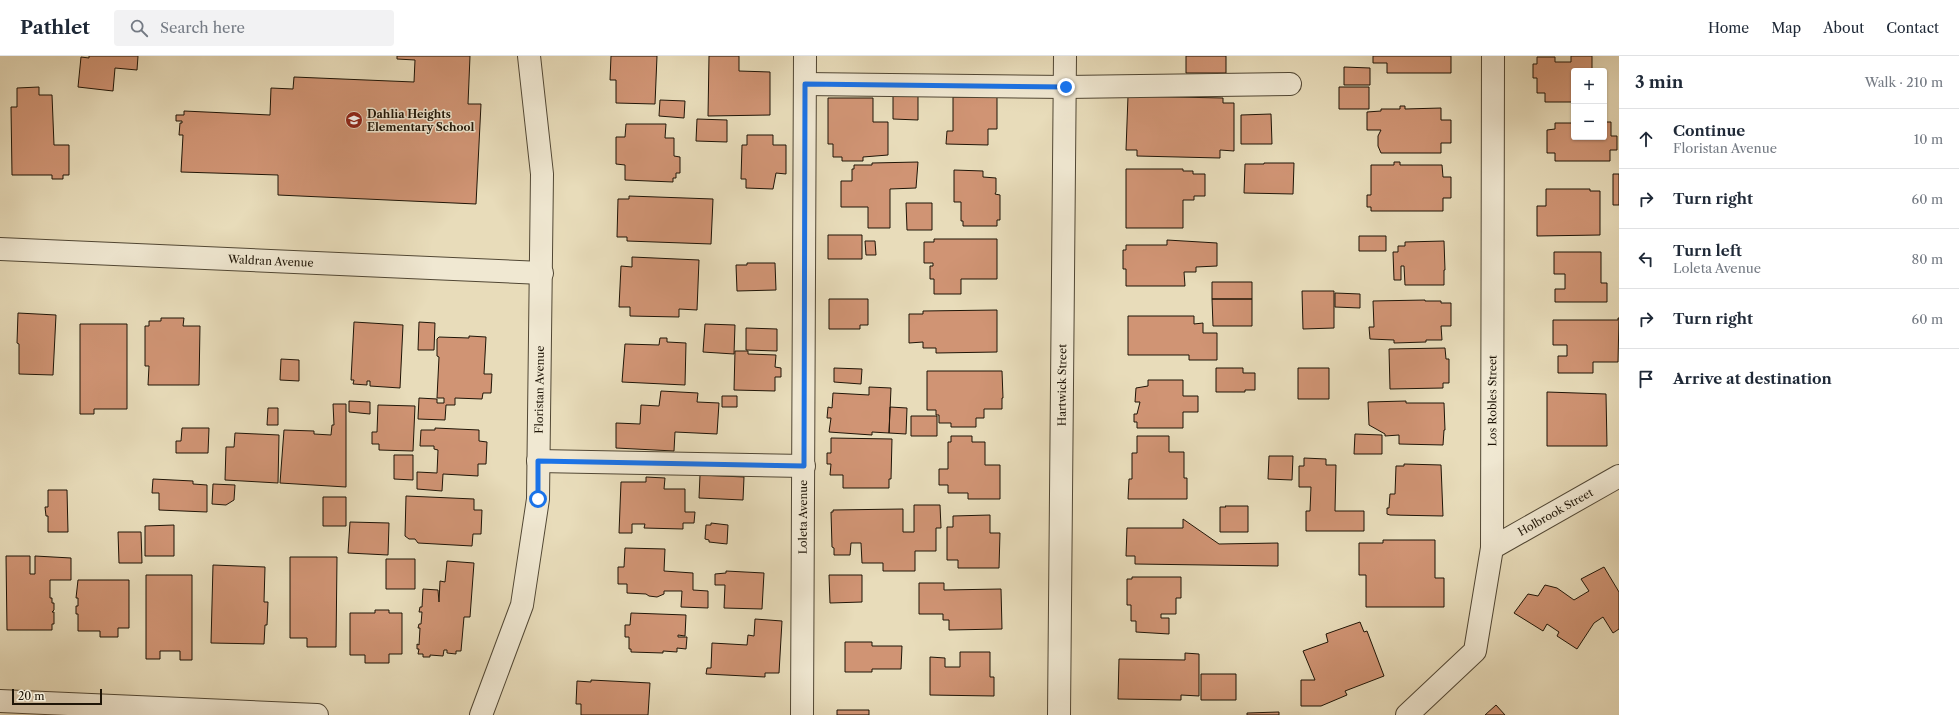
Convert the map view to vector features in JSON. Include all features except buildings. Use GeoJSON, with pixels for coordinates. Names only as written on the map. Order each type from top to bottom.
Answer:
{"type":"FeatureCollection","features":[{"type":"Feature","properties":{"kind":"street","name":"Floristan Avenue"},"geometry":{"type":"LineString","coordinates":[[481,715],[522,605],[538,499],[542,273],[542,174],[529,56]]}},
{"type":"Feature","properties":{"kind":"street","name":"Loleta Avenue"},"geometry":{"type":"LineString","coordinates":[[802,715],[805,56]]}},
{"type":"Feature","properties":{"kind":"street","name":"Hartwick Street"},"geometry":{"type":"LineString","coordinates":[[1059,715],[1066,87],[1065,56]]}},
{"type":"Feature","properties":{"kind":"street","name":"Los Robles Street"},"geometry":{"type":"LineString","coordinates":[[1407,715],[1475,651],[1492,548],[1493,56]]}},
{"type":"Feature","properties":{"kind":"street"},"geometry":{"type":"LineString","coordinates":[[805,84],[1066,87],[1290,84]]}},
{"type":"Feature","properties":{"kind":"street","name":"Waldran Avenue"},"geometry":{"type":"LineString","coordinates":[[0,249],[542,273]]}},
{"type":"Feature","properties":{"kind":"street"},"geometry":{"type":"LineString","coordinates":[[538,461],[804,466]]}},
{"type":"Feature","properties":{"kind":"street","name":"Holbrook Street"},"geometry":{"type":"LineString","coordinates":[[1492,548],[1619,476]]}},
{"type":"Feature","properties":{"kind":"street"},"geometry":{"type":"LineString","coordinates":[[0,701],[317,715]]}},
{"type":"Feature","properties":{"kind":"place","name":"Dahlia Heights Elementary School"},"geometry":{"type":"Point","coordinates":[354,120]}},
{"type":"Feature","properties":{"kind":"route"},"geometry":{"type":"LineString","coordinates":[[538,499],[538,461],[804,466],[805,84],[1066,87]]}}]}
